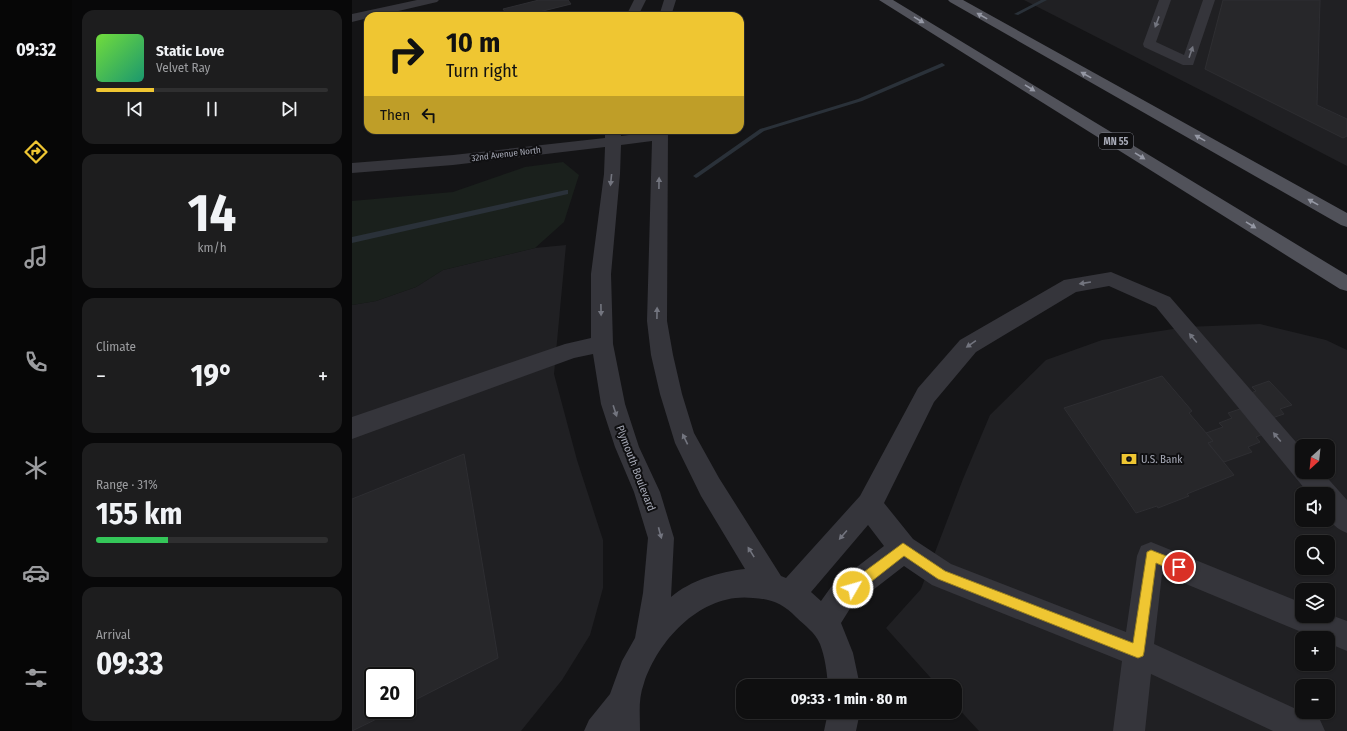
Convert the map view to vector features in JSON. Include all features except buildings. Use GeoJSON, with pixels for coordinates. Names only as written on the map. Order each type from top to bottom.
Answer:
{"type":"FeatureCollection","features":[{"type":"Feature","properties":{"kind":"main road","name":"MN 55"},"geometry":{"type":"LineString","coordinates":[[885,0],[1347,284]]}},
{"type":"Feature","properties":{"kind":"main road"},"geometry":{"type":"LineString","coordinates":[[954,0],[1347,221]]}},
{"type":"Feature","properties":{"kind":"street"},"geometry":{"type":"LineString","coordinates":[[379,12],[433,0]]}},
{"type":"Feature","properties":{"kind":"street"},"geometry":{"type":"LineString","coordinates":[[634,12],[640,0]]}},
{"type":"Feature","properties":{"kind":"street"},"geometry":{"type":"LineString","coordinates":[[667,12],[670,0]]}},
{"type":"Feature","properties":{"kind":"street"},"geometry":{"type":"LineString","coordinates":[[1165,0],[1149,44],[1188,62],[1209,0]]}},
{"type":"Feature","properties":{"kind":"street"},"geometry":{"type":"LineString","coordinates":[[352,18],[364,15]]}},
{"type":"Feature","properties":{"kind":"street","name":"32nd Avenue North"},"geometry":{"type":"LineString","coordinates":[[352,168],[453,160],[612,136],[643,134]]}},
{"type":"Feature","properties":{"kind":"street"},"geometry":{"type":"LineString","coordinates":[[659,134],[657,321],[662,355],[683,435],[723,509],[781,589],[824,623],[834,642],[841,664],[843,679]]}},
{"type":"Feature","properties":{"kind":"street","name":"Plymouth Boulevard"},"geometry":{"type":"LineString","coordinates":[[612,136],[612,174],[601,274],[602,344],[613,404],[627,448],[648,492],[662,538],[657,593],[649,640]]}},
{"type":"Feature","properties":{"kind":"street"},"geometry":{"type":"LineString","coordinates":[[781,589],[869,505],[926,395],[968,346],[1071,285],[1111,279],[1163,302],[1295,459]]}},
{"type":"Feature","properties":{"kind":"street"},"geometry":{"type":"LineString","coordinates":[[352,428],[573,350],[602,344]]}},
{"type":"Feature","properties":{"kind":"street"},"geometry":{"type":"LineString","coordinates":[[1312,479],[1319,487]]}},
{"type":"Feature","properties":{"kind":"street"},"geometry":{"type":"LineString","coordinates":[[869,505],[903,549],[942,575],[1138,652],[1309,731]]}},
{"type":"Feature","properties":{"kind":"street"},"geometry":{"type":"LineString","coordinates":[[1335,505],[1347,520]]}},
{"type":"Feature","properties":{"kind":"street"},"geometry":{"type":"LineString","coordinates":[[824,623],[841,597],[903,549]]}},
{"type":"Feature","properties":{"kind":"street"},"geometry":{"type":"LineString","coordinates":[[1129,731],[1151,556],[1347,636]]}},
{"type":"Feature","properties":{"kind":"street"},"geometry":{"type":"LineString","coordinates":[[624,731],[624,701],[632,672],[649,640],[675,610],[706,590],[739,582],[781,589]]}},
{"type":"Feature","properties":{"kind":"street"},"geometry":{"type":"LineString","coordinates":[[600,731],[624,701]]}},
{"type":"Feature","properties":{"kind":"street"},"geometry":{"type":"LineString","coordinates":[[840,731],[843,719]]}},
{"type":"Feature","properties":{"kind":"shaded area"},"geometry":{"type":"Polygon","coordinates":[[[1024,0],[1347,0],[1347,166],[1224,102],[1024,0]]]}},
{"type":"Feature","properties":{"kind":"shaded area"},"geometry":{"type":"Polygon","coordinates":[[[563,162],[579,175],[564,222],[535,248],[443,270],[416,287],[376,301],[352,305],[352,201],[453,192],[525,167],[563,162]]]}},
{"type":"Feature","properties":{"kind":"shaded area"},"geometry":{"type":"Polygon","coordinates":[[[566,245],[554,374],[577,460],[603,540],[603,588],[590,635],[562,680],[521,731],[352,731],[352,305],[376,301],[416,287],[443,270],[535,248],[566,245]]]}},
{"type":"Feature","properties":{"kind":"shaded area"},"geometry":{"type":"Polygon","coordinates":[[[1260,324],[1326,340],[1347,350],[1347,731],[979,731],[962,713],[962,679],[932,679],[886,628],[921,589],[963,479],[990,415],[1046,360],[1102,340],[1186,327],[1260,324]]]}},
{"type":"Feature","properties":{"kind":"waterway"},"geometry":{"type":"LineString","coordinates":[[1016,14],[1045,0]]}},
{"type":"Feature","properties":{"kind":"waterway"},"geometry":{"type":"LineString","coordinates":[[696,176],[762,130],[860,100],[942,65]]}},
{"type":"Feature","properties":{"kind":"waterway"},"geometry":{"type":"LineString","coordinates":[[352,240],[566,192]]}},
{"type":"Feature","properties":{"kind":"place","name":"U.S. Bank"},"geometry":{"type":"Point","coordinates":[1129,459]}},
{"type":"Feature","properties":{"kind":"route"},"geometry":{"type":"LineString","coordinates":[[853,588],[903,549],[942,575],[1138,652],[1151,556],[1179,567]]}}]}
